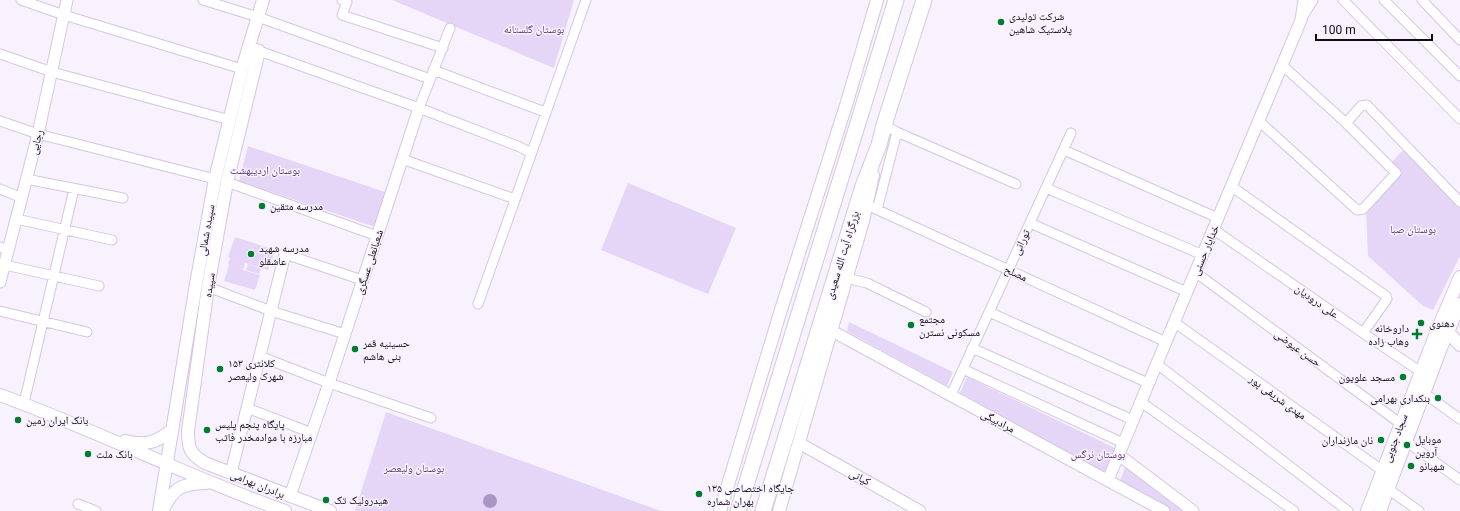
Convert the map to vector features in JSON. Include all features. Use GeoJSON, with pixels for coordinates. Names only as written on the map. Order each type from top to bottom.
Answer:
{"type":"FeatureCollection","features":[{"type":"Feature","properties":{"kind":"highway","name":"بزرگراه آیت الله سعیدی"},"geometry":{"type":"LineString","coordinates":[[738,511],[896,0]]}},
{"type":"Feature","properties":{"kind":"highway","name":"بزرگراه آیت الله سعیدی"},"geometry":{"type":"LineString","coordinates":[[763,511],[864,186],[879,145],[890,129],[924,0]]}},
{"type":"Feature","properties":{"kind":"main road","name":"سپیده شمالی"},"geometry":{"type":"LineString","coordinates":[[159,511],[191,314],[212,230],[215,179],[242,69],[254,50],[258,17],[263,0]]}},
{"type":"Feature","properties":{"kind":"main road"},"geometry":{"type":"LineString","coordinates":[[720,511],[878,0]]}},
{"type":"Feature","properties":{"kind":"main road","name":"سپیده"},"geometry":{"type":"LineString","coordinates":[[190,451],[188,431],[208,287],[212,230],[227,182],[254,50]]}},
{"type":"Feature","properties":{"kind":"main road"},"geometry":{"type":"LineString","coordinates":[[779,511],[846,278],[872,207],[879,145]]}},
{"type":"Feature","properties":{"kind":"main road","name":"سجاد جنوبی"},"geometry":{"type":"LineString","coordinates":[[1380,511],[1383,471],[1424,393],[1439,354],[1443,330],[1460,277]]}},
{"type":"Feature","properties":{"kind":"main road","name":"سجاد جنوبی"},"geometry":{"type":"LineString","coordinates":[[1367,511],[1383,486],[1406,441],[1421,372],[1443,330],[1460,304]]}},
{"type":"Feature","properties":{"kind":"main road"},"geometry":{"type":"LineString","coordinates":[[191,314],[204,316]]}},
{"type":"Feature","properties":{"kind":"main road"},"geometry":{"type":"LineString","coordinates":[[1443,330],[1460,345]]}},
{"type":"Feature","properties":{"kind":"main road"},"geometry":{"type":"LineString","coordinates":[[1439,354],[1448,351],[1460,350]]}},
{"type":"Feature","properties":{"kind":"main road"},"geometry":{"type":"LineString","coordinates":[[0,395],[24,403],[99,434],[138,444],[152,442],[164,437],[172,430]]}},
{"type":"Feature","properties":{"kind":"main road","name":"برادران بهرامی"},"geometry":{"type":"LineString","coordinates":[[99,434],[214,485],[285,511]]}},
{"type":"Feature","properties":{"kind":"main road","name":"برادران بهرامی"},"geometry":{"type":"LineString","coordinates":[[190,451],[196,458],[205,462],[330,511]]}},
{"type":"Feature","properties":{"kind":"main road"},"geometry":{"type":"LineString","coordinates":[[162,511],[170,496],[181,486],[195,484],[214,485],[212,477],[218,473],[229,472]]}},
{"type":"Feature","properties":{"kind":"street"},"geometry":{"type":"LineString","coordinates":[[21,0],[64,15],[242,69]]}},
{"type":"Feature","properties":{"kind":"street","name":"رجایی"},"geometry":{"type":"LineString","coordinates":[[0,282],[5,265],[4,248],[16,219],[22,198],[38,134],[67,0]]}},
{"type":"Feature","properties":{"kind":"street"},"geometry":{"type":"LineString","coordinates":[[203,0],[545,112]]}},
{"type":"Feature","properties":{"kind":"street"},"geometry":{"type":"LineString","coordinates":[[342,0],[347,2],[342,15],[443,48]]}},
{"type":"Feature","properties":{"kind":"street"},"geometry":{"type":"LineString","coordinates":[[478,304],[586,0]]}},
{"type":"Feature","properties":{"kind":"street","name":"خدایار حسنی"},"geometry":{"type":"LineString","coordinates":[[1301,20],[1304,0]]}},
{"type":"Feature","properties":{"kind":"street","name":"خدایار حسنی"},"geometry":{"type":"LineString","coordinates":[[1108,480],[1301,20],[1313,0]]}},
{"type":"Feature","properties":{"kind":"street"},"geometry":{"type":"LineString","coordinates":[[1343,0],[1460,119]]}},
{"type":"Feature","properties":{"kind":"street"},"geometry":{"type":"LineString","coordinates":[[1384,0],[1460,76]]}},
{"type":"Feature","properties":{"kind":"street"},"geometry":{"type":"LineString","coordinates":[[1422,0],[1460,40]]}},
{"type":"Feature","properties":{"kind":"street","name":"شعبانعلی عسگری"},"geometry":{"type":"LineString","coordinates":[[290,496],[329,383],[419,108],[450,28]]}},
{"type":"Feature","properties":{"kind":"street"},"geometry":{"type":"LineString","coordinates":[[254,50],[419,108],[520,147],[531,153]]}},
{"type":"Feature","properties":{"kind":"street"},"geometry":{"type":"LineString","coordinates":[[0,54],[52,72],[230,120]]}},
{"type":"Feature","properties":{"kind":"street"},"geometry":{"type":"LineString","coordinates":[[1258,121],[1357,210],[1360,211],[1363,209],[1396,173],[1346,123],[1282,65]]}},
{"type":"Feature","properties":{"kind":"street"},"geometry":{"type":"LineString","coordinates":[[1346,123],[1363,104],[1367,105],[1460,202]]}},
{"type":"Feature","properties":{"kind":"street"},"geometry":{"type":"LineString","coordinates":[[0,121],[38,134],[215,179]]}},
{"type":"Feature","properties":{"kind":"street"},"geometry":{"type":"LineString","coordinates":[[872,207],[890,129],[1016,184]]}},
{"type":"Feature","properties":{"kind":"street","name":"تورانی"},"geometry":{"type":"LineString","coordinates":[[951,395],[1071,133]]}},
{"type":"Feature","properties":{"kind":"street"},"geometry":{"type":"LineString","coordinates":[[1064,150],[1218,218]]}},
{"type":"Feature","properties":{"kind":"street"},"geometry":{"type":"LineString","coordinates":[[402,159],[515,199]]}},
{"type":"Feature","properties":{"kind":"street"},"geometry":{"type":"LineString","coordinates":[[26,180],[123,198]]}},
{"type":"Feature","properties":{"kind":"street"},"geometry":{"type":"LineString","coordinates":[[227,182],[377,236]]}},
{"type":"Feature","properties":{"kind":"street"},"geometry":{"type":"LineString","coordinates":[[1231,186],[1388,298],[1363,333]]}},
{"type":"Feature","properties":{"kind":"street"},"geometry":{"type":"LineString","coordinates":[[1046,188],[1203,255]]}},
{"type":"Feature","properties":{"kind":"street"},"geometry":{"type":"LineString","coordinates":[[0,189],[22,198]]}},
{"type":"Feature","properties":{"kind":"street"},"geometry":{"type":"LineString","coordinates":[[24,403],[74,189]]}},
{"type":"Feature","properties":{"kind":"street","name":"مصلح"},"geometry":{"type":"LineString","coordinates":[[872,207],[1166,342]]}},
{"type":"Feature","properties":{"kind":"street"},"geometry":{"type":"LineString","coordinates":[[16,219],[112,240]]}},
{"type":"Feature","properties":{"kind":"street"},"geometry":{"type":"LineString","coordinates":[[1030,223],[1187,292]]}},
{"type":"Feature","properties":{"kind":"street","name":"علی درودیان"},"geometry":{"type":"LineString","coordinates":[[1213,229],[1421,372]]}},
{"type":"Feature","properties":{"kind":"street"},"geometry":{"type":"LineString","coordinates":[[229,472],[247,408],[285,254],[362,280]]}},
{"type":"Feature","properties":{"kind":"street"},"geometry":{"type":"LineString","coordinates":[[5,265],[99,286]]}},
{"type":"Feature","properties":{"kind":"street","name":"حسن عیوضی"},"geometry":{"type":"LineString","coordinates":[[1195,272],[1410,421]]}},
{"type":"Feature","properties":{"kind":"street"},"geometry":{"type":"LineString","coordinates":[[846,278],[867,283],[926,312]]}},
{"type":"Feature","properties":{"kind":"street"},"geometry":{"type":"LineString","coordinates":[[208,287],[271,311],[345,334]]}},
{"type":"Feature","properties":{"kind":"street"},"geometry":{"type":"LineString","coordinates":[[0,311],[87,332]]}},
{"type":"Feature","properties":{"kind":"street"},"geometry":{"type":"LineString","coordinates":[[989,312],[1148,384]]}},
{"type":"Feature","properties":{"kind":"street","name":"مهدی شریفی پور"},"geometry":{"type":"LineString","coordinates":[[1174,322],[1383,471]]}},
{"type":"Feature","properties":{"kind":"street","name":"مرادبیگی"},"geometry":{"type":"LineString","coordinates":[[832,331],[1164,511]]}},
{"type":"Feature","properties":{"kind":"street"},"geometry":{"type":"LineString","coordinates":[[972,348],[1133,420]]}},
{"type":"Feature","properties":{"kind":"street"},"geometry":{"type":"LineString","coordinates":[[259,356],[329,383],[431,418]]}},
{"type":"Feature","properties":{"kind":"street"},"geometry":{"type":"LineString","coordinates":[[1157,364],[1348,511]]}},
{"type":"Feature","properties":{"kind":"street"},"geometry":{"type":"LineString","coordinates":[[963,369],[1124,443]]}},
{"type":"Feature","properties":{"kind":"street"},"geometry":{"type":"LineString","coordinates":[[1424,393],[1460,419]]}},
{"type":"Feature","properties":{"kind":"street"},"geometry":{"type":"LineString","coordinates":[[1141,402],[1294,511]]}},
{"type":"Feature","properties":{"kind":"street"},"geometry":{"type":"LineString","coordinates":[[247,408],[312,433]]}},
{"type":"Feature","properties":{"kind":"street"},"geometry":{"type":"LineString","coordinates":[[1406,441],[1460,480]]}},
{"type":"Feature","properties":{"kind":"street","name":"کیانی"},"geometry":{"type":"LineString","coordinates":[[799,443],[920,511]]}},
{"type":"Feature","properties":{"kind":"street"},"geometry":{"type":"LineString","coordinates":[[1119,455],[1193,511]]}},
{"type":"Feature","properties":{"kind":"street"},"geometry":{"type":"LineString","coordinates":[[1383,486],[1419,511]]}},
{"type":"Feature","properties":{"kind":"street"},"geometry":{"type":"LineString","coordinates":[[78,504],[96,511]]}},
{"type":"Feature","properties":{"kind":"green space","name":"بوستان گلستانه"},"geometry":{"type":"Polygon","coordinates":[[[392,0],[574,0],[554,68],[392,0]]]}},
{"type":"Feature","properties":{"kind":"green space","name":"بوستان اردیبهشت"},"geometry":{"type":"Polygon","coordinates":[[[248,146],[388,193],[378,228],[239,181],[248,146]]]}},
{"type":"Feature","properties":{"kind":"green space","name":"بوستان صبا"},"geometry":{"type":"Polygon","coordinates":[[[1405,148],[1460,206],[1460,256],[1433,310],[1423,306],[1368,256],[1366,212],[1396,177],[1387,167],[1405,148]]]}},
{"type":"Feature","properties":{"kind":"green space"},"geometry":{"type":"Polygon","coordinates":[[[628,183],[736,228],[708,294],[601,250],[628,183]]]}},
{"type":"Feature","properties":{"kind":"green space"},"geometry":{"type":"Polygon","coordinates":[[[235,237],[275,250],[268,270],[233,259],[245,263],[243,270],[260,275],[255,290],[224,281],[229,265],[230,258],[228,257],[235,237]]]}},
{"type":"Feature","properties":{"kind":"green space"},"geometry":{"type":"Polygon","coordinates":[[[248,264],[261,269],[259,274],[246,270],[248,264]]]}},
{"type":"Feature","properties":{"kind":"green space"},"geometry":{"type":"Polygon","coordinates":[[[849,322],[953,372],[947,386],[847,331],[849,322]]]}},
{"type":"Feature","properties":{"kind":"green space","name":"بوستان نرگس"},"geometry":{"type":"Polygon","coordinates":[[[967,377],[1117,449],[1105,474],[960,393],[967,377]]]}},
{"type":"Feature","properties":{"kind":"green space","name":"بوستان ولیعصر"},"geometry":{"type":"Polygon","coordinates":[[[386,412],[661,511],[355,511],[386,412]]]}},
{"type":"Feature","properties":{"kind":"green space","name":"بوستان نرگس"},"geometry":{"type":"Polygon","coordinates":[[[1125,467],[1185,511],[1170,511],[1119,484],[1125,467]]]}},
{"type":"Feature","properties":{"kind":"shaded area"},"geometry":{"type":"Polygon","coordinates":[[[490,494],[495,496],[497,501],[495,506],[490,508],[485,506],[483,501],[485,496],[490,494]]]}},
{"type":"Feature","properties":{"kind":"place","name":"شرکت تولیدی پلاستیک شاهین"},"geometry":{"type":"Point","coordinates":[1001,22]}},
{"type":"Feature","properties":{"kind":"place","name":"مدرسه متقین"},"geometry":{"type":"Point","coordinates":[262,206]}},
{"type":"Feature","properties":{"kind":"place","name":"مدرسه شهید عاشقلو"},"geometry":{"type":"Point","coordinates":[251,254]}},
{"type":"Feature","properties":{"kind":"place","name":"دهنوی"},"geometry":{"type":"Point","coordinates":[1421,323]}},
{"type":"Feature","properties":{"kind":"place","name":"مجتمع مسکونی نسترن"},"geometry":{"type":"Point","coordinates":[911,325]}},
{"type":"Feature","properties":{"kind":"place","name":"داروخانه وهاب زاده"},"geometry":{"type":"Point","coordinates":[1417,334]}},
{"type":"Feature","properties":{"kind":"place","name":"حسینیه قمر بنی هاشم"},"geometry":{"type":"Point","coordinates":[355,349]}},
{"type":"Feature","properties":{"kind":"place","name":"کلانتری ۱۵۳ شهرک ولیعصر"},"geometry":{"type":"Point","coordinates":[220,369]}},
{"type":"Feature","properties":{"kind":"place","name":"مسجد علویون"},"geometry":{"type":"Point","coordinates":[1403,377]}},
{"type":"Feature","properties":{"kind":"place","name":"بنکداری بهرامی"},"geometry":{"type":"Point","coordinates":[1438,398]}},
{"type":"Feature","properties":{"kind":"place","name":"بانک ایران زمین"},"geometry":{"type":"Point","coordinates":[18,420]}},
{"type":"Feature","properties":{"kind":"place","name":"پایگاه پنجم پلیس مبارزه با موادمخدر فاتب"},"geometry":{"type":"Point","coordinates":[207,430]}},
{"type":"Feature","properties":{"kind":"place","name":"نان مازنداران"},"geometry":{"type":"Point","coordinates":[1381,440]}},
{"type":"Feature","properties":{"kind":"place","name":"موبایل آروین"},"geometry":{"type":"Point","coordinates":[1407,445]}},
{"type":"Feature","properties":{"kind":"place","name":"بانک ملت"},"geometry":{"type":"Point","coordinates":[88,454]}},
{"type":"Feature","properties":{"kind":"place","name":"شهبانو"},"geometry":{"type":"Point","coordinates":[1411,466]}},
{"type":"Feature","properties":{"kind":"place","name":"۱۳۵ جایگاه اختصاصی بهران شماره"},"geometry":{"type":"Point","coordinates":[699,494]}},
{"type":"Feature","properties":{"kind":"place","name":"هیدرولیک تک"},"geometry":{"type":"Point","coordinates":[326,500]}}]}
